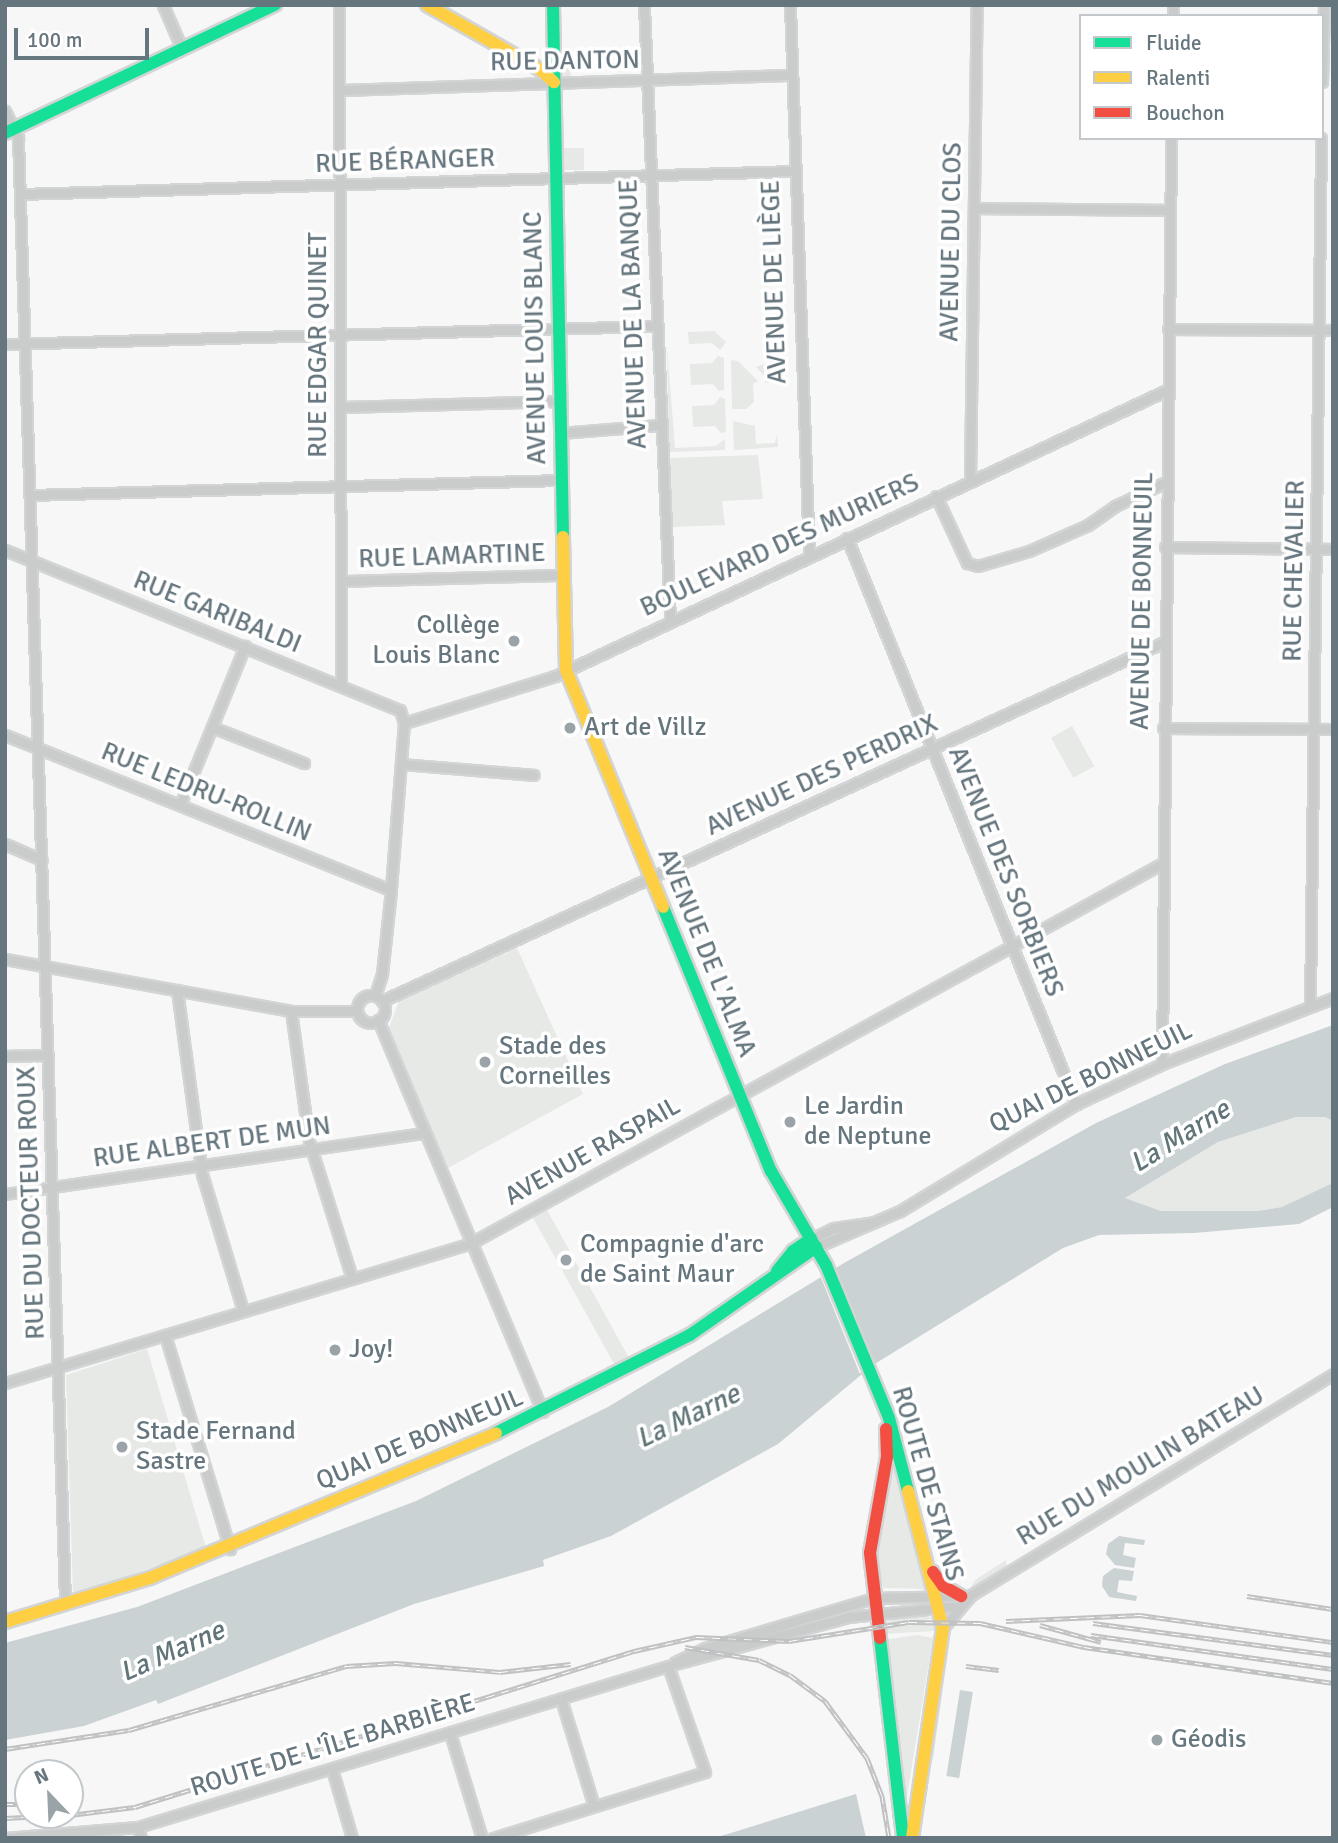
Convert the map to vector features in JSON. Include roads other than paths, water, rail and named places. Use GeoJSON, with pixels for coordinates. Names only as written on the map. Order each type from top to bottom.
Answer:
{"type":"FeatureCollection","features":[{"type":"Feature","properties":{"kind":"main road"},"geometry":{"type":"LineString","coordinates":[[9,131],[275,5]]}},
{"type":"Feature","properties":{"kind":"main road"},"geometry":{"type":"LineString","coordinates":[[427,5],[541,70],[554,82]]}},
{"type":"Feature","properties":{"kind":"main road","name":"AVENUE LOUIS BLANC"},"geometry":{"type":"LineString","coordinates":[[553,5],[562,575],[566,670]]}},
{"type":"Feature","properties":{"kind":"main road","name":"AVENUE DE L'ALMA"},"geometry":{"type":"LineString","coordinates":[[566,670],[771,1171],[826,1265],[873,1381]]}},
{"type":"Feature","properties":{"kind":"main road","name":"QUAI DE BONNEUIL"},"geometry":{"type":"LineString","coordinates":[[5,1622],[150,1578],[230,1547],[426,1465],[542,1412],[690,1335],[773,1278],[814,1243]]}},
{"type":"Feature","properties":{"kind":"main road","name":"ROUTE DE STAINS"},"geometry":{"type":"LineString","coordinates":[[873,1381],[889,1418],[943,1628],[912,1838]]}},
{"type":"Feature","properties":{"kind":"main road","name":"ROUTE DE STAINS"},"geometry":{"type":"LineString","coordinates":[[873,1381],[887,1447],[870,1533],[875,1604],[903,1838]]}},
{"type":"Feature","properties":{"kind":"main road"},"geometry":{"type":"LineString","coordinates":[[929,1567],[943,1586],[964,1599]]}},
{"type":"Feature","properties":{"kind":"street"},"geometry":{"type":"LineString","coordinates":[[163,5],[182,49]]}},
{"type":"Feature","properties":{"kind":"street","name":"RUE EDGAR QUINET"},"geometry":{"type":"LineString","coordinates":[[339,5],[341,685]]}},
{"type":"Feature","properties":{"kind":"street","name":"AVENUE DE LA BANQUE"},"geometry":{"type":"LineString","coordinates":[[644,5],[654,326],[670,621]]}},
{"type":"Feature","properties":{"kind":"street","name":"AVENUE DE LIÈGE"},"geometry":{"type":"LineString","coordinates":[[790,5],[793,171],[809,556]]}},
{"type":"Feature","properties":{"kind":"street","name":"AVENUE DU CLOS"},"geometry":{"type":"LineString","coordinates":[[970,480],[977,5]]}},
{"type":"Feature","properties":{"kind":"street","name":"RUE DANTON"},"geometry":{"type":"LineString","coordinates":[[340,90],[792,75]]}},
{"type":"Feature","properties":{"kind":"street","name":"RUE DU DOCTEUR ROUX"},"geometry":{"type":"LineString","coordinates":[[5,111],[20,194],[34,562],[65,1604]]}},
{"type":"Feature","properties":{"kind":"street","name":"AVENUE DE BONNEUIL"},"geometry":{"type":"LineString","coordinates":[[1162,1064],[1161,864],[1171,140]]}},
{"type":"Feature","properties":{"kind":"street","name":"RUE CHEVALIER"},"geometry":{"type":"LineString","coordinates":[[1310,1005],[1321,140]]}},
{"type":"Feature","properties":{"kind":"street","name":"RUE BÉRANGER"},"geometry":{"type":"LineString","coordinates":[[20,194],[793,171]]}},
{"type":"Feature","properties":{"kind":"street"},"geometry":{"type":"LineString","coordinates":[[974,208],[1170,210]]}},
{"type":"Feature","properties":{"kind":"street"},"geometry":{"type":"LineString","coordinates":[[5,344],[654,326]]}},
{"type":"Feature","properties":{"kind":"street"},"geometry":{"type":"LineString","coordinates":[[1168,329],[1333,330]]}},
{"type":"Feature","properties":{"kind":"street","name":"BOULEVARD DES MURIERS"},"geometry":{"type":"LineString","coordinates":[[404,723],[566,670],[1167,390]]}},
{"type":"Feature","properties":{"kind":"street"},"geometry":{"type":"LineString","coordinates":[[342,407],[560,401]]}},
{"type":"Feature","properties":{"kind":"street"},"geometry":{"type":"LineString","coordinates":[[561,433],[660,425]]}},
{"type":"Feature","properties":{"kind":"street"},"geometry":{"type":"LineString","coordinates":[[30,495],[561,481]]}},
{"type":"Feature","properties":{"kind":"street"},"geometry":{"type":"LineString","coordinates":[[936,496],[967,563],[978,566],[1030,551],[1088,526],[1115,506],[1166,482]]}},
{"type":"Feature","properties":{"kind":"street","name":"AVENUE DES SORBIERS"},"geometry":{"type":"LineString","coordinates":[[847,538],[1076,1104]]}},
{"type":"Feature","properties":{"kind":"street"},"geometry":{"type":"LineString","coordinates":[[1165,547],[1333,549]]}},
{"type":"Feature","properties":{"kind":"street","name":"RUE GARIBALDI"},"geometry":{"type":"LineString","coordinates":[[5,550],[397,707],[404,723]]}},
{"type":"Feature","properties":{"kind":"street","name":"RUE LAMARTINE"},"geometry":{"type":"LineString","coordinates":[[342,581],[562,575]]}},
{"type":"Feature","properties":{"kind":"street","name":"AVENUE DES PERDRIX"},"geometry":{"type":"LineString","coordinates":[[379,998],[651,877],[1164,642]]}},
{"type":"Feature","properties":{"kind":"street"},"geometry":{"type":"LineString","coordinates":[[180,805],[244,646]]}},
{"type":"Feature","properties":{"kind":"street"},"geometry":{"type":"LineString","coordinates":[[378,1020],[384,1010],[379,998],[391,890],[404,723]]}},
{"type":"Feature","properties":{"kind":"street"},"geometry":{"type":"LineString","coordinates":[[212,727],[304,763]]}},
{"type":"Feature","properties":{"kind":"street"},"geometry":{"type":"LineString","coordinates":[[1163,728],[1333,729]]}},
{"type":"Feature","properties":{"kind":"street","name":"RUE LEDRU-ROLLIN"},"geometry":{"type":"LineString","coordinates":[[5,735],[391,890]]}},
{"type":"Feature","properties":{"kind":"street"},"geometry":{"type":"LineString","coordinates":[[401,764],[534,775]]}},
{"type":"Feature","properties":{"kind":"street"},"geometry":{"type":"LineString","coordinates":[[5,844],[42,860]]}},
{"type":"Feature","properties":{"kind":"street","name":"AVENUE RASPAIL"},"geometry":{"type":"LineString","coordinates":[[5,1383],[471,1242],[1161,864]]}},
{"type":"Feature","properties":{"kind":"street"},"geometry":{"type":"LineString","coordinates":[[5,959],[291,1011],[357,1011]]}},
{"type":"Feature","properties":{"kind":"street"},"geometry":{"type":"LineString","coordinates":[[177,990],[201,1166],[243,1311]]}},
{"type":"Feature","properties":{"kind":"street"},"geometry":{"type":"LineString","coordinates":[[357,1011],[362,998],[379,998]]}},
{"type":"Feature","properties":{"kind":"street","name":"QUAI DE BONNEUIL"},"geometry":{"type":"LineString","coordinates":[[814,1243],[880,1222],[1076,1104],[1162,1064],[1333,998]]}},
{"type":"Feature","properties":{"kind":"street"},"geometry":{"type":"LineString","coordinates":[[291,1011],[313,1150],[352,1278]]}},
{"type":"Feature","properties":{"kind":"street"},"geometry":{"type":"LineString","coordinates":[[357,1011],[365,1021],[378,1020]]}},
{"type":"Feature","properties":{"kind":"street"},"geometry":{"type":"LineString","coordinates":[[378,1020],[542,1412]]}},
{"type":"Feature","properties":{"kind":"street"},"geometry":{"type":"LineString","coordinates":[[5,1056],[48,1055]]}},
{"type":"Feature","properties":{"kind":"street","name":"RUE ALBERT DE MUN"},"geometry":{"type":"LineString","coordinates":[[5,1194],[425,1133]]}},
{"type":"Feature","properties":{"kind":"street"},"geometry":{"type":"LineString","coordinates":[[165,1335],[230,1547]]}},
{"type":"Feature","properties":{"kind":"street","name":"RUE DU MOULIN BATEAU"},"geometry":{"type":"LineString","coordinates":[[964,1599],[1333,1374]]}},
{"type":"Feature","properties":{"kind":"street"},"geometry":{"type":"LineString","coordinates":[[943,1628],[964,1599]]}},
{"type":"Feature","properties":{"kind":"street","name":"ROUTE DE L'ÎLE BARBIÈRE"},"geometry":{"type":"LineString","coordinates":[[5,1838],[138,1827],[668,1666],[705,1648],[875,1604],[964,1599]]}},
{"type":"Feature","properties":{"kind":"street"},"geometry":{"type":"LineString","coordinates":[[493,1838],[705,1772],[668,1666]]}},
{"type":"Feature","properties":{"kind":"street"},"geometry":{"type":"LineString","coordinates":[[561,1699],[594,1806]]}},
{"type":"Feature","properties":{"kind":"street"},"geometry":{"type":"LineString","coordinates":[[450,1733],[482,1838]]}},
{"type":"Feature","properties":{"kind":"street"},"geometry":{"type":"LineString","coordinates":[[332,1769],[352,1838]]}},
{"type":"Feature","properties":{"kind":"street"},"geometry":{"type":"LineString","coordinates":[[138,1827],[141,1838]]}},
{"type":"Feature","properties":{"kind":"water","name":"La Marne"},"geometry":{"type":"Polygon","coordinates":[[[1333,1025],[1333,1121],[1325,1117],[1296,1117],[1218,1142],[1125,1198],[1161,1211],[1258,1211],[1282,1207],[1333,1183],[1333,1207],[1299,1224],[1194,1233],[1099,1235],[1063,1248],[873,1365],[778,1444],[611,1536],[543,1560],[544,1566],[414,1604],[158,1704],[156,1700],[84,1726],[5,1740],[5,1643],[137,1607],[416,1501],[608,1407],[844,1263],[1096,1123],[1225,1064],[1333,1025]]]}},
{"type":"Feature","properties":{"kind":"water"},"geometry":{"type":"Polygon","coordinates":[[[1119,1536],[1145,1540],[1144,1545],[1125,1543],[1123,1555],[1136,1558],[1134,1568],[1115,1565],[1106,1554],[1108,1544],[1119,1536]]]}},
{"type":"Feature","properties":{"kind":"water"},"geometry":{"type":"Polygon","coordinates":[[[1114,1568],[1134,1571],[1132,1581],[1119,1580],[1117,1592],[1137,1596],[1136,1601],[1109,1597],[1102,1586],[1103,1576],[1114,1568]]]}},
{"type":"Feature","properties":{"kind":"water"},"geometry":{"type":"Polygon","coordinates":[[[960,1690],[973,1692],[959,1778],[946,1776],[960,1690]]]}},
{"type":"Feature","properties":{"kind":"water"},"geometry":{"type":"Polygon","coordinates":[[[856,1794],[866,1838],[714,1838],[731,1833],[856,1794]]]}},
{"type":"Feature","properties":{"kind":"railway"},"geometry":{"type":"LineString","coordinates":[[1247,1596],[1333,1609]]}},
{"type":"Feature","properties":{"kind":"railway"},"geometry":{"type":"LineString","coordinates":[[1006,1621],[1140,1615],[1333,1642]]}},
{"type":"Feature","properties":{"kind":"railway"},"geometry":{"type":"LineString","coordinates":[[84,1813],[135,1807],[634,1651],[696,1637],[789,1641],[909,1622],[980,1623],[1084,1647],[1333,1683]]}},
{"type":"Feature","properties":{"kind":"railway"},"geometry":{"type":"LineString","coordinates":[[1093,1623],[1333,1655]]}},
{"type":"Feature","properties":{"kind":"railway"},"geometry":{"type":"LineString","coordinates":[[1040,1625],[1101,1642]]}},
{"type":"Feature","properties":{"kind":"railway"},"geometry":{"type":"LineString","coordinates":[[1091,1635],[1333,1669]]}},
{"type":"Feature","properties":{"kind":"railway"},"geometry":{"type":"LineString","coordinates":[[685,1647],[759,1660],[790,1675],[825,1701],[867,1758],[882,1796],[889,1838]]}},
{"type":"Feature","properties":{"kind":"railway"},"geometry":{"type":"LineString","coordinates":[[5,1749],[129,1730],[346,1666],[396,1663],[500,1672],[571,1664]]}},
{"type":"Feature","properties":{"kind":"railway"},"geometry":{"type":"LineString","coordinates":[[966,1666],[999,1670]]}},
{"type":"Feature","properties":{"kind":"railway"},"geometry":{"type":"LineString","coordinates":[[5,1804],[14,1804]]}},
{"type":"Feature","properties":{"kind":"railway"},"geometry":{"type":"LineString","coordinates":[[5,1818],[14,1818]]}},
{"type":"Feature","properties":{"kind":"place","name":"Collège Louis Blanc"},"geometry":{"type":"Point","coordinates":[514,641]}},
{"type":"Feature","properties":{"kind":"place","name":"Art de Villz"},"geometry":{"type":"Point","coordinates":[570,728]}},
{"type":"Feature","properties":{"kind":"place","name":"Stade des Corneilles"},"geometry":{"type":"Point","coordinates":[485,1062]}},
{"type":"Feature","properties":{"kind":"place","name":"Le Jardin de Neptune"},"geometry":{"type":"Point","coordinates":[790,1122]}},
{"type":"Feature","properties":{"kind":"place","name":"Compagnie d'arc de Saint Maur"},"geometry":{"type":"Point","coordinates":[566,1260]}},
{"type":"Feature","properties":{"kind":"place","name":"Joy!"},"geometry":{"type":"Point","coordinates":[335,1350]}},
{"type":"Feature","properties":{"kind":"place","name":"Stade Fernand Sastre"},"geometry":{"type":"Point","coordinates":[122,1447]}},
{"type":"Feature","properties":{"kind":"place","name":"Géodis"},"geometry":{"type":"Point","coordinates":[1157,1740]}}]}
